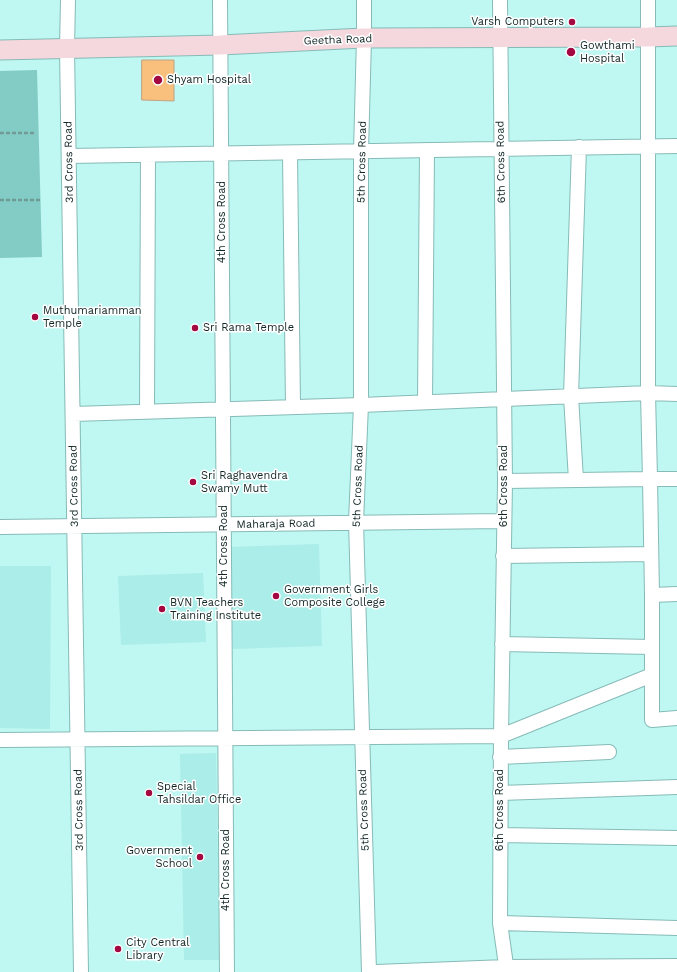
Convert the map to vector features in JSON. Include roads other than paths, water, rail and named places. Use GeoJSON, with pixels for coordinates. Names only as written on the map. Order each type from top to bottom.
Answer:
{"type":"FeatureCollection","features":[{"type":"Feature","properties":{"kind":"main road","name":"Geetha Road"},"geometry":{"type":"LineString","coordinates":[[0,50],[220,46],[364,38],[677,36]]}},
{"type":"Feature","properties":{"kind":"street","name":"3rd Cross Road"},"geometry":{"type":"LineString","coordinates":[[68,0],[67,48],[81,972]]}},
{"type":"Feature","properties":{"kind":"street","name":"4th Cross Road"},"geometry":{"type":"LineString","coordinates":[[220,0],[227,972]]}},
{"type":"Feature","properties":{"kind":"street","name":"5th Cross Road"},"geometry":{"type":"LineString","coordinates":[[364,0],[361,151],[361,405],[356,522],[369,972]]}},
{"type":"Feature","properties":{"kind":"street","name":"6th Cross Road"},"geometry":{"type":"LineString","coordinates":[[500,0],[505,481],[500,736],[500,923],[506,970]]}},
{"type":"Feature","properties":{"kind":"street"},"geometry":{"type":"LineString","coordinates":[[648,0],[648,393],[652,595],[652,720],[677,718]]}},
{"type":"Feature","properties":{"kind":"street"},"geometry":{"type":"LineString","coordinates":[[69,156],[677,146]]}},
{"type":"Feature","properties":{"kind":"street"},"geometry":{"type":"LineString","coordinates":[[576,480],[571,396],[579,147]]}},
{"type":"Feature","properties":{"kind":"street"},"geometry":{"type":"LineString","coordinates":[[425,402],[427,150]]}},
{"type":"Feature","properties":{"kind":"street"},"geometry":{"type":"LineString","coordinates":[[290,153],[293,407]]}},
{"type":"Feature","properties":{"kind":"street"},"geometry":{"type":"LineString","coordinates":[[146,411],[148,155]]}},
{"type":"Feature","properties":{"kind":"street"},"geometry":{"type":"LineString","coordinates":[[73,414],[223,408],[361,405],[648,393],[677,394]]}},
{"type":"Feature","properties":{"kind":"street"},"geometry":{"type":"LineString","coordinates":[[505,481],[677,479]]}},
{"type":"Feature","properties":{"kind":"street","name":"Maharaja Road"},"geometry":{"type":"LineString","coordinates":[[0,527],[504,521]]}},
{"type":"Feature","properties":{"kind":"street"},"geometry":{"type":"LineString","coordinates":[[503,556],[651,554]]}},
{"type":"Feature","properties":{"kind":"street"},"geometry":{"type":"LineString","coordinates":[[652,595],[677,594]]}},
{"type":"Feature","properties":{"kind":"street"},"geometry":{"type":"LineString","coordinates":[[502,644],[652,647]]}},
{"type":"Feature","properties":{"kind":"street"},"geometry":{"type":"LineString","coordinates":[[0,740],[500,736],[652,675]]}},
{"type":"Feature","properties":{"kind":"street"},"geometry":{"type":"LineString","coordinates":[[500,757],[609,752]]}},
{"type":"Feature","properties":{"kind":"street"},"geometry":{"type":"LineString","coordinates":[[500,794],[677,787]]}},
{"type":"Feature","properties":{"kind":"street"},"geometry":{"type":"LineString","coordinates":[[500,834],[677,838]]}},
{"type":"Feature","properties":{"kind":"street"},"geometry":{"type":"LineString","coordinates":[[500,923],[677,928]]}},
{"type":"Feature","properties":{"kind":"street"},"geometry":{"type":"LineString","coordinates":[[376,972],[677,966]]}},
{"type":"Feature","properties":{"kind":"place","name":"Varsh Computers"},"geometry":{"type":"Point","coordinates":[572,22]}},
{"type":"Feature","properties":{"kind":"place","name":"Gowthami Hospital"},"geometry":{"type":"Point","coordinates":[571,52]}},
{"type":"Feature","properties":{"kind":"place","name":"Shyam Hospital"},"geometry":{"type":"Point","coordinates":[158,80]}},
{"type":"Feature","properties":{"kind":"place","name":"Muthumariamman Temple"},"geometry":{"type":"Point","coordinates":[35,317]}},
{"type":"Feature","properties":{"kind":"place","name":"Sri Rama Temple"},"geometry":{"type":"Point","coordinates":[195,328]}},
{"type":"Feature","properties":{"kind":"place","name":"Sri Raghavendra Swamy Mutt"},"geometry":{"type":"Point","coordinates":[193,482]}},
{"type":"Feature","properties":{"kind":"place","name":"Government Girls Composite College"},"geometry":{"type":"Point","coordinates":[276,596]}},
{"type":"Feature","properties":{"kind":"place","name":"BVN Teachers Training Institute"},"geometry":{"type":"Point","coordinates":[162,609]}},
{"type":"Feature","properties":{"kind":"place","name":"Special Tahsildar Office"},"geometry":{"type":"Point","coordinates":[149,793]}},
{"type":"Feature","properties":{"kind":"place","name":"Government School"},"geometry":{"type":"Point","coordinates":[200,857]}},
{"type":"Feature","properties":{"kind":"place","name":"City Central Library"},"geometry":{"type":"Point","coordinates":[118,949]}}]}
